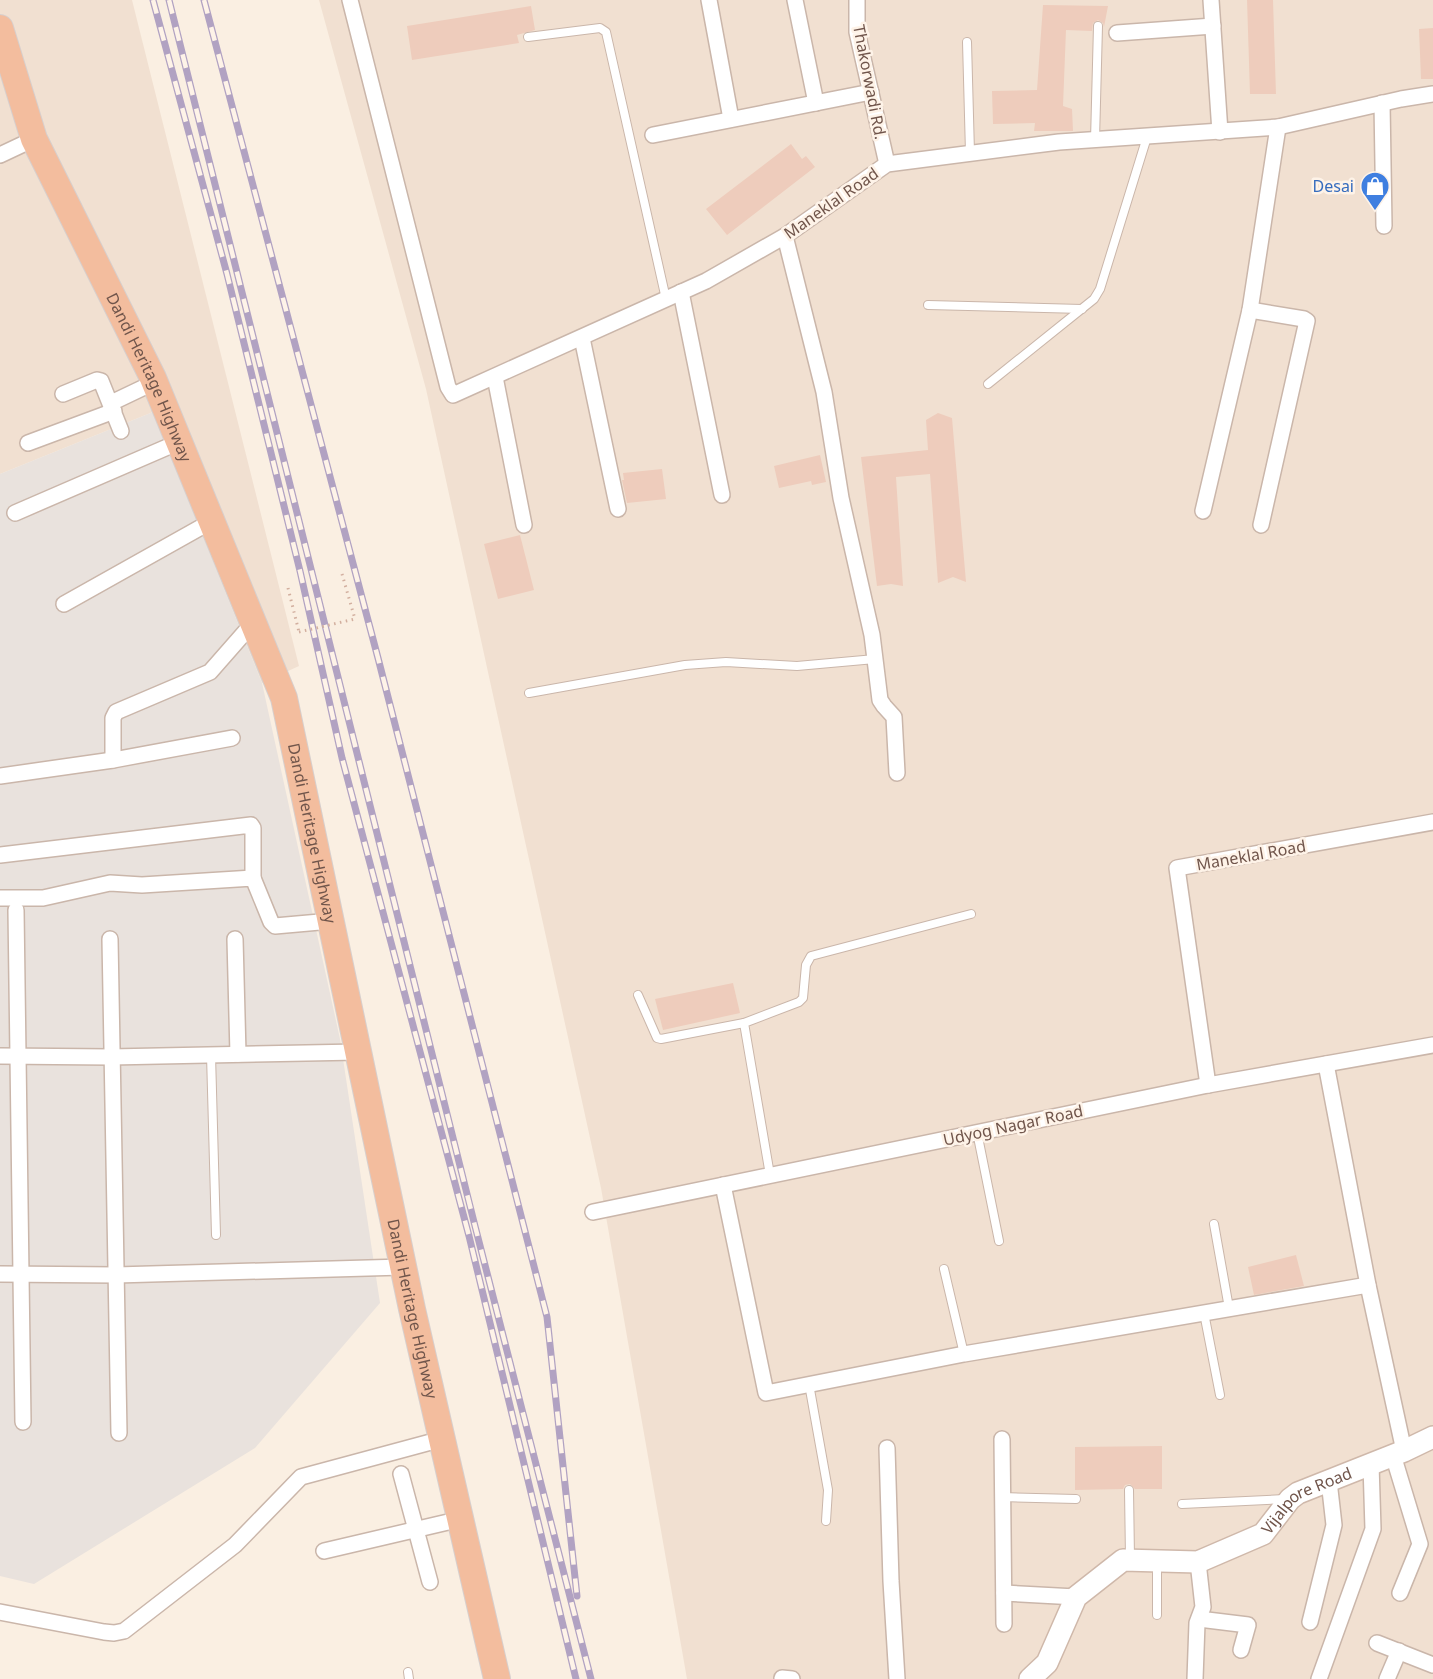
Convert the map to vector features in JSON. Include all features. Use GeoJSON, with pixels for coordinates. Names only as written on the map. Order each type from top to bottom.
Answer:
{"type":"FeatureCollection","features":[{"type":"Feature","properties":{"kind":"highway","name":"Dandi Heritage Highway"},"geometry":{"type":"LineString","coordinates":[[0,28],[34,139],[155,382],[284,698],[404,1267],[497,1679]]}},
{"type":"Feature","properties":{"kind":"main road","name":"Vijalpore Road"},"geometry":{"type":"LineString","coordinates":[[1131,1560],[1198,1562],[1263,1534],[1290,1499],[1298,1493],[1433,1437]]}},
{"type":"Feature","properties":{"kind":"main road"},"geometry":{"type":"LineString","coordinates":[[1030,1679],[1047,1671],[1076,1597],[1123,1560],[1131,1560]]}},
{"type":"Feature","properties":{"kind":"street","name":"Maneklal Road"},"geometry":{"type":"LineString","coordinates":[[350,0],[448,387],[453,394],[706,281],[785,236],[887,164],[1095,140],[1278,128],[1382,103],[1433,94]]}},
{"type":"Feature","properties":{"kind":"street"},"geometry":{"type":"LineString","coordinates":[[709,0],[731,119]]}},
{"type":"Feature","properties":{"kind":"street"},"geometry":{"type":"LineString","coordinates":[[795,0],[816,103]]}},
{"type":"Feature","properties":{"kind":"street","name":"Thakorwadi Rd."},"geometry":{"type":"LineString","coordinates":[[857,0],[857,32],[887,164]]}},
{"type":"Feature","properties":{"kind":"street"},"geometry":{"type":"LineString","coordinates":[[1211,0],[1220,132]]}},
{"type":"Feature","properties":{"kind":"street"},"geometry":{"type":"LineString","coordinates":[[1117,33],[1213,26]]}},
{"type":"Feature","properties":{"kind":"street"},"geometry":{"type":"LineString","coordinates":[[654,135],[871,92]]}},
{"type":"Feature","properties":{"kind":"street"},"geometry":{"type":"LineString","coordinates":[[1382,103],[1384,226]]}},
{"type":"Feature","properties":{"kind":"street"},"geometry":{"type":"LineString","coordinates":[[1203,510],[1250,310],[1278,128]]}},
{"type":"Feature","properties":{"kind":"street"},"geometry":{"type":"LineString","coordinates":[[0,155],[34,139]]}},
{"type":"Feature","properties":{"kind":"street"},"geometry":{"type":"LineString","coordinates":[[785,236],[822,383],[841,498],[872,635],[880,700],[894,717],[897,773]]}},
{"type":"Feature","properties":{"kind":"street"},"geometry":{"type":"LineString","coordinates":[[681,292],[722,495]]}},
{"type":"Feature","properties":{"kind":"street"},"geometry":{"type":"LineString","coordinates":[[1250,310],[1307,321],[1262,525]]}},
{"type":"Feature","properties":{"kind":"street"},"geometry":{"type":"LineString","coordinates":[[582,338],[618,509]]}},
{"type":"Feature","properties":{"kind":"street"},"geometry":{"type":"LineString","coordinates":[[495,377],[524,525]]}},
{"type":"Feature","properties":{"kind":"street"},"geometry":{"type":"LineString","coordinates":[[63,394],[98,380],[101,381],[121,431]]}},
{"type":"Feature","properties":{"kind":"street"},"geometry":{"type":"LineString","coordinates":[[28,443],[112,407],[155,382]]}},
{"type":"Feature","properties":{"kind":"street"},"geometry":{"type":"LineString","coordinates":[[15,513],[179,442]]}},
{"type":"Feature","properties":{"kind":"street"},"geometry":{"type":"LineString","coordinates":[[64,604],[212,521]]}},
{"type":"Feature","properties":{"kind":"street"},"geometry":{"type":"LineString","coordinates":[[113,760],[113,718],[116,712],[210,672],[253,623]]}},
{"type":"Feature","properties":{"kind":"street"},"geometry":{"type":"LineString","coordinates":[[0,776],[113,760],[232,738]]}},
{"type":"Feature","properties":{"kind":"street","name":"Maneklal Road"},"geometry":{"type":"LineString","coordinates":[[1208,1085],[1178,868],[1433,822]]}},
{"type":"Feature","properties":{"kind":"street"},"geometry":{"type":"LineString","coordinates":[[0,855],[251,825],[253,828],[253,878],[271,922],[275,926],[331,921]]}},
{"type":"Feature","properties":{"kind":"street"},"geometry":{"type":"LineString","coordinates":[[0,898],[43,898],[110,883],[142,885],[253,878]]}},
{"type":"Feature","properties":{"kind":"street"},"geometry":{"type":"LineString","coordinates":[[15,910],[22,1422]]}},
{"type":"Feature","properties":{"kind":"street"},"geometry":{"type":"LineString","coordinates":[[110,939],[119,1433]]}},
{"type":"Feature","properties":{"kind":"street"},"geometry":{"type":"LineString","coordinates":[[235,939],[238,1054]]}},
{"type":"Feature","properties":{"kind":"street","name":"Udyog Nagar Road"},"geometry":{"type":"LineString","coordinates":[[593,1212],[1208,1085],[1433,1045]]}},
{"type":"Feature","properties":{"kind":"street"},"geometry":{"type":"LineString","coordinates":[[0,1056],[111,1057],[358,1052]]}},
{"type":"Feature","properties":{"kind":"street"},"geometry":{"type":"LineString","coordinates":[[1326,1064],[1399,1453],[1420,1544],[1400,1593]]}},
{"type":"Feature","properties":{"kind":"street"},"geometry":{"type":"LineString","coordinates":[[723,1185],[766,1393],[964,1354],[1368,1285]]}},
{"type":"Feature","properties":{"kind":"street"},"geometry":{"type":"LineString","coordinates":[[0,1274],[116,1275],[404,1267]]}},
{"type":"Feature","properties":{"kind":"street"},"geometry":{"type":"LineString","coordinates":[[0,1612],[104,1632],[124,1631],[235,1545],[301,1477],[442,1439]]}},
{"type":"Feature","properties":{"kind":"street"},"geometry":{"type":"LineString","coordinates":[[1002,1439],[1004,1624]]}},
{"type":"Feature","properties":{"kind":"street"},"geometry":{"type":"LineString","coordinates":[[887,1448],[897,1679]]}},
{"type":"Feature","properties":{"kind":"street"},"geometry":{"type":"LineString","coordinates":[[1319,1679],[1373,1529],[1371,1464]]}},
{"type":"Feature","properties":{"kind":"street"},"geometry":{"type":"LineString","coordinates":[[401,1474],[430,1582]]}},
{"type":"Feature","properties":{"kind":"street"},"geometry":{"type":"LineString","coordinates":[[1310,1622],[1335,1525],[1329,1481]]}},
{"type":"Feature","properties":{"kind":"street"},"geometry":{"type":"LineString","coordinates":[[324,1551],[460,1519]]}},
{"type":"Feature","properties":{"kind":"street"},"geometry":{"type":"LineString","coordinates":[[1195,1679],[1196,1627],[1203,1607],[1198,1562]]}},
{"type":"Feature","properties":{"kind":"street"},"geometry":{"type":"LineString","coordinates":[[1004,1593],[1076,1597]]}},
{"type":"Feature","properties":{"kind":"street"},"geometry":{"type":"LineString","coordinates":[[1199,1619],[1248,1624],[1241,1650]]}},
{"type":"Feature","properties":{"kind":"street"},"geometry":{"type":"LineString","coordinates":[[1377,1643],[1433,1665]]}},
{"type":"Feature","properties":{"kind":"street"},"geometry":{"type":"LineString","coordinates":[[1387,1679],[1399,1651]]}},
{"type":"Feature","properties":{"kind":"lane"},"geometry":{"type":"LineString","coordinates":[[1095,140],[1098,27]]}},
{"type":"Feature","properties":{"kind":"lane"},"geometry":{"type":"LineString","coordinates":[[528,37],[600,28],[606,32],[666,299]]}},
{"type":"Feature","properties":{"kind":"lane"},"geometry":{"type":"LineString","coordinates":[[967,42],[970,153]]}},
{"type":"Feature","properties":{"kind":"lane"},"geometry":{"type":"LineString","coordinates":[[988,384],[1094,299],[1100,289],[1147,136]]}},
{"type":"Feature","properties":{"kind":"lane"},"geometry":{"type":"LineString","coordinates":[[928,305],[1082,309]]}},
{"type":"Feature","properties":{"kind":"lane"},"geometry":{"type":"LineString","coordinates":[[529,693],[685,665],[726,662],[797,666],[875,659]]}},
{"type":"Feature","properties":{"kind":"lane"},"geometry":{"type":"LineString","coordinates":[[638,994],[657,1038],[744,1023],[799,1002],[803,998],[806,965],[811,956],[971,914]]}},
{"type":"Feature","properties":{"kind":"lane"},"geometry":{"type":"LineString","coordinates":[[744,1023],[770,1175]]}},
{"type":"Feature","properties":{"kind":"lane"},"geometry":{"type":"LineString","coordinates":[[211,1055],[216,1235]]}},
{"type":"Feature","properties":{"kind":"lane"},"geometry":{"type":"LineString","coordinates":[[977,1132],[999,1241]]}},
{"type":"Feature","properties":{"kind":"lane"},"geometry":{"type":"LineString","coordinates":[[1214,1224],[1229,1308]]}},
{"type":"Feature","properties":{"kind":"lane"},"geometry":{"type":"LineString","coordinates":[[944,1269],[964,1354]]}},
{"type":"Feature","properties":{"kind":"lane"},"geometry":{"type":"LineString","coordinates":[[1204,1313],[1220,1395]]}},
{"type":"Feature","properties":{"kind":"lane"},"geometry":{"type":"LineString","coordinates":[[809,1384],[828,1490],[826,1521]]}},
{"type":"Feature","properties":{"kind":"lane"},"geometry":{"type":"LineString","coordinates":[[1130,1490],[1131,1560]]}},
{"type":"Feature","properties":{"kind":"lane"},"geometry":{"type":"LineString","coordinates":[[1002,1497],[1076,1498]]}},
{"type":"Feature","properties":{"kind":"lane"},"geometry":{"type":"LineString","coordinates":[[1182,1504],[1290,1499]]}},
{"type":"Feature","properties":{"kind":"lane"},"geometry":{"type":"LineString","coordinates":[[1157,1561],[1157,1615]]}},
{"type":"Feature","properties":{"kind":"path"},"geometry":{"type":"LineString","coordinates":[[288,588],[299,632],[355,619],[342,574]]}},
{"type":"Feature","properties":{"kind":"shaded area"},"geometry":{"type":"Polygon","coordinates":[[[0,0],[132,0],[299,666],[262,683],[153,412],[0,474],[0,0]]]}},
{"type":"Feature","properties":{"kind":"shaded area"},"geometry":{"type":"Polygon","coordinates":[[[319,0],[1433,0],[1433,1679],[687,1679],[601,1188],[426,389],[319,0]]]}},
{"type":"Feature","properties":{"kind":"shaded area"},"geometry":{"type":"Polygon","coordinates":[[[153,412],[262,683],[340,1039],[380,1303],[255,1448],[34,1584],[0,1576],[0,474],[153,412]]]}},
{"type":"Feature","properties":{"kind":"building"},"geometry":{"type":"Polygon","coordinates":[[[1247,0],[1273,0],[1276,94],[1250,94],[1247,0]]]}},
{"type":"Feature","properties":{"kind":"building"},"geometry":{"type":"Polygon","coordinates":[[[1043,5],[1108,6],[1104,27],[1103,23],[1098,20],[1093,23],[1092,31],[1066,30],[1063,106],[1072,109],[1073,131],[1034,131],[1035,123],[993,124],[992,91],[1037,90],[1043,5]]]}},
{"type":"Feature","properties":{"kind":"building"},"geometry":{"type":"Polygon","coordinates":[[[531,6],[535,30],[517,35],[519,43],[412,60],[407,26],[531,6]]]}},
{"type":"Feature","properties":{"kind":"building"},"geometry":{"type":"Polygon","coordinates":[[[1433,28],[1433,79],[1421,79],[1419,29],[1433,28]]]}},
{"type":"Feature","properties":{"kind":"building"},"geometry":{"type":"Polygon","coordinates":[[[791,144],[802,159],[806,156],[815,167],[727,235],[706,209],[791,144]]]}},
{"type":"Feature","properties":{"kind":"building"},"geometry":{"type":"Polygon","coordinates":[[[938,413],[952,418],[966,582],[953,577],[938,583],[930,474],[896,477],[903,586],[891,584],[877,586],[861,457],[928,450],[926,420],[938,413]]]}},
{"type":"Feature","properties":{"kind":"building"},"geometry":{"type":"Polygon","coordinates":[[[820,455],[826,482],[812,485],[811,481],[779,488],[774,466],[820,455]]]}},
{"type":"Feature","properties":{"kind":"building"},"geometry":{"type":"Polygon","coordinates":[[[662,469],[666,499],[627,503],[622,480],[624,480],[623,473],[662,469]]]}},
{"type":"Feature","properties":{"kind":"building"},"geometry":{"type":"Polygon","coordinates":[[[520,535],[534,590],[498,599],[484,544],[520,535]]]}},
{"type":"Feature","properties":{"kind":"building"},"geometry":{"type":"Polygon","coordinates":[[[733,983],[740,1013],[663,1030],[655,999],[733,983]]]}},
{"type":"Feature","properties":{"kind":"building"},"geometry":{"type":"Polygon","coordinates":[[[1296,1255],[1304,1286],[1254,1295],[1248,1267],[1296,1255]]]}},
{"type":"Feature","properties":{"kind":"building"},"geometry":{"type":"Polygon","coordinates":[[[1162,1446],[1162,1489],[1135,1489],[1130,1484],[1125,1485],[1123,1489],[1075,1490],[1075,1447],[1162,1446]]]}},
{"type":"Feature","properties":{"kind":"railway"},"geometry":{"type":"LineString","coordinates":[[153,0],[227,274],[300,571],[342,758],[469,1236],[576,1679]]}},
{"type":"Feature","properties":{"kind":"railway"},"geometry":{"type":"LineString","coordinates":[[169,0],[475,1226],[591,1679]]}},
{"type":"Feature","properties":{"kind":"railway"},"geometry":{"type":"LineString","coordinates":[[204,0],[378,658],[547,1317],[577,1596]]}},
{"type":"Feature","properties":{"kind":"place","name":"Desai"},"geometry":{"type":"Point","coordinates":[1375,212]}}]}
